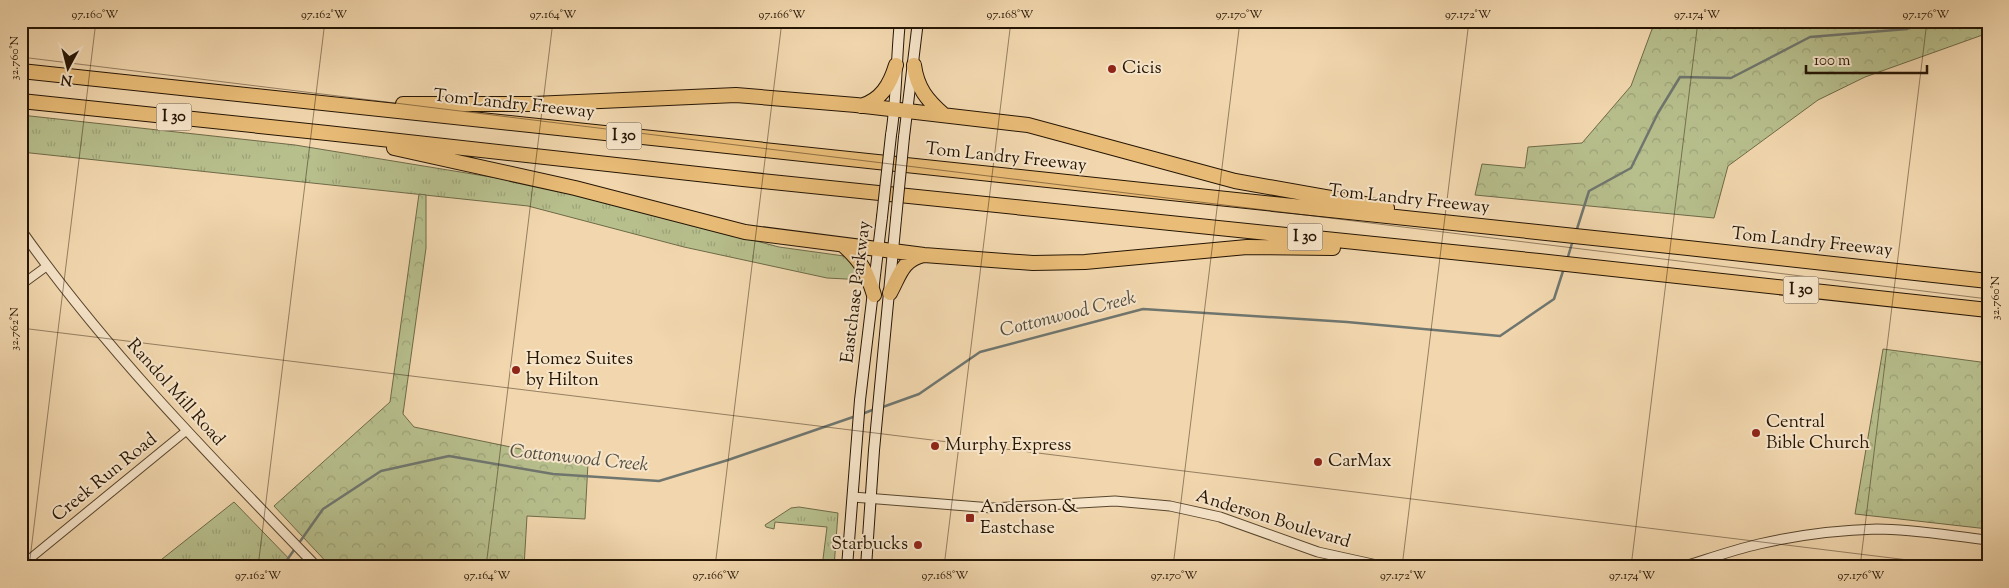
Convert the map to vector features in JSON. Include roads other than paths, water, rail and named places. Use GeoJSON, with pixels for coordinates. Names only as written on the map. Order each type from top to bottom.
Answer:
{"type":"FeatureCollection","features":[{"type":"Feature","properties":{"kind":"highway"},"geometry":{"type":"LineString","coordinates":[[860,106],[871,103],[880,96],[892,78],[896,65]]}},
{"type":"Feature","properties":{"kind":"highway"},"geometry":{"type":"LineString","coordinates":[[914,65],[916,80],[922,94],[944,115]]}},
{"type":"Feature","properties":{"kind":"highway","name":"Tom Landry Freeway"},"geometry":{"type":"LineString","coordinates":[[21,71],[1988,281]]}},
{"type":"Feature","properties":{"kind":"highway"},"geometry":{"type":"LineString","coordinates":[[333,104],[533,104],[736,95],[901,110],[1028,125],[1235,181],[1364,204],[1511,224],[1530,232]]}},
{"type":"Feature","properties":{"kind":"highway","name":"I 30"},"geometry":{"type":"LineString","coordinates":[[21,101],[1988,310]]}},
{"type":"Feature","properties":{"kind":"highway"},"geometry":{"type":"LineString","coordinates":[[328,133],[575,188],[745,232],[924,255],[1033,263],[1085,262],[1247,247],[1407,249]]}},
{"type":"Feature","properties":{"kind":"highway"},"geometry":{"type":"LineString","coordinates":[[844,245],[866,271],[874,295]]}},
{"type":"Feature","properties":{"kind":"highway"},"geometry":{"type":"LineString","coordinates":[[890,293],[900,273],[912,258],[924,255]]}},
{"type":"Feature","properties":{"kind":"main road","name":"Eastchase Parkway"},"geometry":{"type":"LineString","coordinates":[[866,567],[882,362],[904,137],[896,65],[900,21]]}},
{"type":"Feature","properties":{"kind":"main road","name":"Eastchase Parkway"},"geometry":{"type":"LineString","coordinates":[[847,567],[863,371],[874,295],[891,135],[901,110],[914,65],[918,21]]}},
{"type":"Feature","properties":{"kind":"street","name":"Randol Mill Road"},"geometry":{"type":"LineString","coordinates":[[21,230],[91,322],[186,431],[314,564]]}},
{"type":"Feature","properties":{"kind":"street"},"geometry":{"type":"LineString","coordinates":[[21,286],[47,266]]}},
{"type":"Feature","properties":{"kind":"street","name":"Creek Run Road"},"geometry":{"type":"LineString","coordinates":[[21,566],[186,431]]}},
{"type":"Feature","properties":{"kind":"street","name":"Anderson Boulevard"},"geometry":{"type":"LineString","coordinates":[[852,497],[992,508],[1115,501],[1170,506],[1220,517],[1318,552],[1386,567]]}},
{"type":"Feature","properties":{"kind":"street"},"geometry":{"type":"LineString","coordinates":[[1682,567],[1759,544],[1809,535],[1840,532],[1879,529],[1926,532],[1988,540]]}},
{"type":"Feature","properties":{"kind":"waterway","name":"Cottonwood Creek"},"geometry":{"type":"LineString","coordinates":[[1576,232],[1589,191],[1631,168],[1658,113],[1680,77],[1731,78],[1810,37],[1907,29],[1919,21]]}},
{"type":"Feature","properties":{"kind":"waterway","name":"Cottonwood Creek"},"geometry":{"type":"LineString","coordinates":[[1567,260],[1573,240]]}},
{"type":"Feature","properties":{"kind":"waterway","name":"Cottonwood Creek"},"geometry":{"type":"LineString","coordinates":[[880,408],[919,394],[980,352],[1143,309],[1347,322],[1500,336],[1554,299],[1564,268]]}},
{"type":"Feature","properties":{"kind":"waterway","name":"Cottonwood Creek"},"geometry":{"type":"LineString","coordinates":[[862,414],[875,409]]}},
{"type":"Feature","properties":{"kind":"waterway","name":"Cottonwood Creek"},"geometry":{"type":"LineString","coordinates":[[282,567],[323,509],[381,471],[449,456],[553,474],[659,481],[728,460],[856,416]]}},
{"type":"Feature","properties":{"kind":"place","name":"Cicis"},"geometry":{"type":"Point","coordinates":[1112,69]}},
{"type":"Feature","properties":{"kind":"place","name":"Home2 Suites by Hilton"},"geometry":{"type":"Point","coordinates":[516,370]}},
{"type":"Feature","properties":{"kind":"place","name":"Central Bible Church"},"geometry":{"type":"Point","coordinates":[1756,433]}},
{"type":"Feature","properties":{"kind":"place","name":"Murphy Express"},"geometry":{"type":"Point","coordinates":[935,446]}},
{"type":"Feature","properties":{"kind":"place","name":"CarMax"},"geometry":{"type":"Point","coordinates":[1318,462]}},
{"type":"Feature","properties":{"kind":"place","name":"Anderson & Eastchase"},"geometry":{"type":"Point","coordinates":[970,518]}},
{"type":"Feature","properties":{"kind":"place","name":"Starbucks"},"geometry":{"type":"Point","coordinates":[918,545]}}]}
